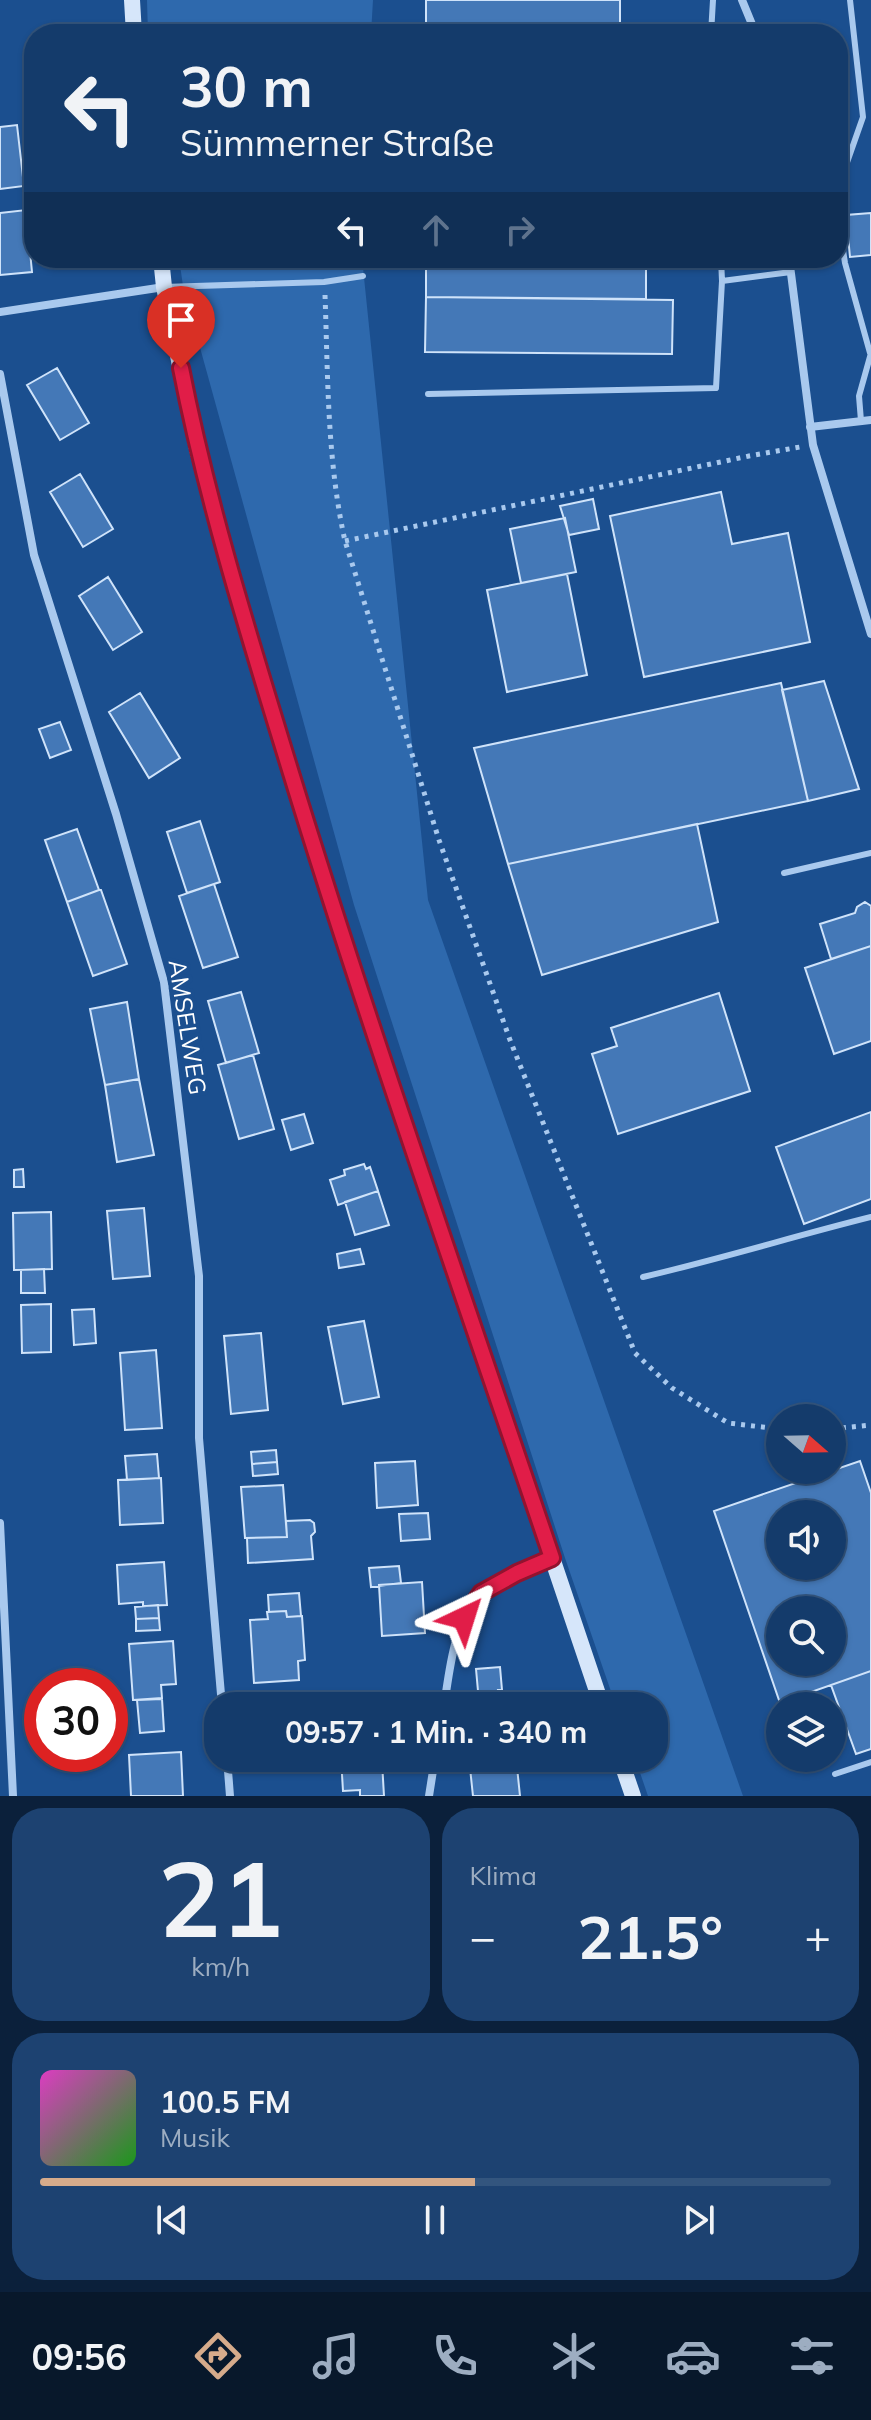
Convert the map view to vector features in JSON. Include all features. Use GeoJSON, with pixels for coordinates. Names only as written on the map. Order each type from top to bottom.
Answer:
{"type":"FeatureCollection","features":[{"type":"Feature","properties":{"kind":"main road"},"geometry":{"type":"LineString","coordinates":[[132,0],[133,24]]}},
{"type":"Feature","properties":{"kind":"main road"},"geometry":{"type":"LineString","coordinates":[[162,268],[201,463],[321,871],[597,1692]]}},
{"type":"Feature","properties":{"kind":"main road"},"geometry":{"type":"LineString","coordinates":[[625,1772],[633,1796]]}},
{"type":"Feature","properties":{"kind":"street"},"geometry":{"type":"LineString","coordinates":[[742,0],[752,24]]}},
{"type":"Feature","properties":{"kind":"street"},"geometry":{"type":"LineString","coordinates":[[790,268],[813,445],[871,634]]}},
{"type":"Feature","properties":{"kind":"street"},"geometry":{"type":"LineString","coordinates":[[0,312],[164,287]]}},
{"type":"Feature","properties":{"kind":"street","name":"AMSELWEG"},"geometry":{"type":"LineString","coordinates":[[0,374],[34,555],[116,814],[164,982],[199,1276],[199,1438],[221,1692]]}},
{"type":"Feature","properties":{"kind":"street"},"geometry":{"type":"LineString","coordinates":[[810,427],[866,421]]}},
{"type":"Feature","properties":{"kind":"street"},"geometry":{"type":"LineString","coordinates":[[0,1523],[13,1796]]}},
{"type":"Feature","properties":{"kind":"street"},"geometry":{"type":"LineString","coordinates":[[446,1692],[452,1652],[464,1618],[481,1593],[552,1558]]}},
{"type":"Feature","properties":{"kind":"street"},"geometry":{"type":"LineString","coordinates":[[228,1772],[230,1796]]}},
{"type":"Feature","properties":{"kind":"street"},"geometry":{"type":"LineString","coordinates":[[429,1796],[433,1772]]}},
{"type":"Feature","properties":{"kind":"lane"},"geometry":{"type":"LineString","coordinates":[[712,24],[713,0]]}},
{"type":"Feature","properties":{"kind":"lane"},"geometry":{"type":"LineString","coordinates":[[848,160],[863,117],[850,0]]}},
{"type":"Feature","properties":{"kind":"lane"},"geometry":{"type":"LineString","coordinates":[[428,394],[716,388],[721,268]]}},
{"type":"Feature","properties":{"kind":"lane"},"geometry":{"type":"LineString","coordinates":[[846,268],[871,353],[859,396],[866,421]]}},
{"type":"Feature","properties":{"kind":"lane"},"geometry":{"type":"LineString","coordinates":[[722,281],[791,272]]}},
{"type":"Feature","properties":{"kind":"lane"},"geometry":{"type":"LineString","coordinates":[[164,287],[324,282],[363,276]]}},
{"type":"Feature","properties":{"kind":"lane"},"geometry":{"type":"LineString","coordinates":[[784,873],[871,853]]}},
{"type":"Feature","properties":{"kind":"lane"},"geometry":{"type":"LineString","coordinates":[[643,1277],[710,1262],[764,1244],[871,1217]]}},
{"type":"Feature","properties":{"kind":"lane"},"geometry":{"type":"LineString","coordinates":[[835,1774],[871,1762]]}},
{"type":"Feature","properties":{"kind":"path"},"geometry":{"type":"LineString","coordinates":[[324,282],[329,433],[345,541],[439,840],[510,1040],[635,1353],[672,1388],[728,1423],[766,1427]]}},
{"type":"Feature","properties":{"kind":"path"},"geometry":{"type":"LineString","coordinates":[[345,541],[813,445]]}},
{"type":"Feature","properties":{"kind":"path"},"geometry":{"type":"LineString","coordinates":[[846,1428],[871,1425]]}},
{"type":"Feature","properties":{"kind":"shaded area"},"geometry":{"type":"Polygon","coordinates":[[[147,0],[373,0],[372,24],[148,24],[147,0]]]}},
{"type":"Feature","properties":{"kind":"shaded area"},"geometry":{"type":"Polygon","coordinates":[[[180,268],[363,268],[428,900],[743,1796],[648,1796],[640,1772],[668,1772],[668,1692],[611,1692],[354,905],[180,268]]]}},
{"type":"Feature","properties":{"kind":"building"},"geometry":{"type":"Polygon","coordinates":[[[426,0],[620,0],[620,24],[426,24],[426,0]]]}},
{"type":"Feature","properties":{"kind":"building"},"geometry":{"type":"Polygon","coordinates":[[[17,125],[24,186],[0,189],[0,127],[17,125]]]}},
{"type":"Feature","properties":{"kind":"building"},"geometry":{"type":"Polygon","coordinates":[[[24,210],[24,268],[32,268],[32,272],[0,275],[0,213],[24,210]]]}},
{"type":"Feature","properties":{"kind":"building"},"geometry":{"type":"Polygon","coordinates":[[[871,213],[871,255],[850,257],[848,215],[871,213]]]}},
{"type":"Feature","properties":{"kind":"building"},"geometry":{"type":"Polygon","coordinates":[[[426,268],[646,268],[646,299],[426,297],[426,268]]]}},
{"type":"Feature","properties":{"kind":"building"},"geometry":{"type":"Polygon","coordinates":[[[426,297],[673,300],[672,354],[425,352],[426,297]]]}},
{"type":"Feature","properties":{"kind":"building"},"geometry":{"type":"Polygon","coordinates":[[[57,368],[89,423],[60,440],[27,385],[57,368]]]}},
{"type":"Feature","properties":{"kind":"building"},"geometry":{"type":"Polygon","coordinates":[[[80,474],[113,529],[83,547],[50,492],[80,474]]]}},
{"type":"Feature","properties":{"kind":"building"},"geometry":{"type":"Polygon","coordinates":[[[721,492],[732,544],[788,533],[810,642],[644,677],[610,516],[721,492]]]}},
{"type":"Feature","properties":{"kind":"building"},"geometry":{"type":"Polygon","coordinates":[[[593,499],[599,529],[569,535],[560,506],[593,499]]]}},
{"type":"Feature","properties":{"kind":"building"},"geometry":{"type":"Polygon","coordinates":[[[565,518],[576,572],[521,583],[510,529],[565,518]]]}},
{"type":"Feature","properties":{"kind":"building"},"geometry":{"type":"Polygon","coordinates":[[[567,574],[587,675],[507,692],[487,590],[567,574]]]}},
{"type":"Feature","properties":{"kind":"building"},"geometry":{"type":"Polygon","coordinates":[[[108,577],[142,632],[113,650],[79,596],[108,577]]]}},
{"type":"Feature","properties":{"kind":"building"},"geometry":{"type":"Polygon","coordinates":[[[824,681],[859,789],[808,801],[782,690],[824,681]]]}},
{"type":"Feature","properties":{"kind":"building"},"geometry":{"type":"Polygon","coordinates":[[[781,683],[808,801],[508,864],[474,748],[781,683]]]}},
{"type":"Feature","properties":{"kind":"building"},"geometry":{"type":"Polygon","coordinates":[[[140,693],[180,758],[149,778],[109,712],[140,693]]]}},
{"type":"Feature","properties":{"kind":"building"},"geometry":{"type":"Polygon","coordinates":[[[60,722],[71,750],[50,758],[39,729],[60,722]]]}},
{"type":"Feature","properties":{"kind":"building"},"geometry":{"type":"Polygon","coordinates":[[[200,821],[220,882],[187,893],[167,832],[200,821]]]}},
{"type":"Feature","properties":{"kind":"building"},"geometry":{"type":"Polygon","coordinates":[[[697,824],[718,922],[542,975],[508,864],[697,824]]]}},
{"type":"Feature","properties":{"kind":"building"},"geometry":{"type":"Polygon","coordinates":[[[77,829],[99,890],[67,902],[45,840],[77,829]]]}},
{"type":"Feature","properties":{"kind":"building"},"geometry":{"type":"Polygon","coordinates":[[[214,884],[238,957],[203,968],[179,896],[214,884]]]}},
{"type":"Feature","properties":{"kind":"building"},"geometry":{"type":"Polygon","coordinates":[[[99,890],[127,964],[93,976],[67,902],[99,890]]]}},
{"type":"Feature","properties":{"kind":"building"},"geometry":{"type":"Polygon","coordinates":[[[865,902],[871,906],[871,946],[831,959],[820,924],[855,913],[857,907],[865,902]]]}},
{"type":"Feature","properties":{"kind":"building"},"geometry":{"type":"Polygon","coordinates":[[[871,946],[871,1041],[834,1054],[805,968],[871,946]]]}},
{"type":"Feature","properties":{"kind":"building"},"geometry":{"type":"Polygon","coordinates":[[[241,992],[259,1053],[226,1063],[208,1001],[241,992]]]}},
{"type":"Feature","properties":{"kind":"building"},"geometry":{"type":"Polygon","coordinates":[[[719,993],[750,1091],[618,1134],[592,1054],[617,1046],[611,1028],[719,993]]]}},
{"type":"Feature","properties":{"kind":"building"},"geometry":{"type":"Polygon","coordinates":[[[127,1002],[139,1079],[105,1085],[90,1009],[127,1002]]]}},
{"type":"Feature","properties":{"kind":"building"},"geometry":{"type":"Polygon","coordinates":[[[253,1055],[274,1129],[239,1139],[218,1065],[253,1055]]]}},
{"type":"Feature","properties":{"kind":"building"},"geometry":{"type":"Polygon","coordinates":[[[139,1079],[154,1155],[117,1162],[105,1085],[139,1079]]]}},
{"type":"Feature","properties":{"kind":"building"},"geometry":{"type":"Polygon","coordinates":[[[871,1112],[871,1199],[804,1224],[776,1147],[871,1112]]]}},
{"type":"Feature","properties":{"kind":"building"},"geometry":{"type":"Polygon","coordinates":[[[304,1114],[313,1143],[291,1150],[282,1120],[304,1114]]]}},
{"type":"Feature","properties":{"kind":"building"},"geometry":{"type":"Polygon","coordinates":[[[364,1164],[366,1169],[370,1167],[378,1191],[338,1205],[330,1180],[345,1175],[344,1170],[364,1164]]]}},
{"type":"Feature","properties":{"kind":"building"},"geometry":{"type":"Polygon","coordinates":[[[23,1169],[24,1187],[14,1187],[14,1170],[23,1169]]]}},
{"type":"Feature","properties":{"kind":"building"},"geometry":{"type":"Polygon","coordinates":[[[378,1191],[389,1225],[355,1235],[345,1202],[378,1191]]]}},
{"type":"Feature","properties":{"kind":"building"},"geometry":{"type":"Polygon","coordinates":[[[144,1208],[150,1276],[113,1279],[107,1211],[144,1208]]]}},
{"type":"Feature","properties":{"kind":"building"},"geometry":{"type":"Polygon","coordinates":[[[51,1212],[52,1269],[14,1270],[13,1213],[51,1212]]]}},
{"type":"Feature","properties":{"kind":"building"},"geometry":{"type":"Polygon","coordinates":[[[360,1249],[364,1264],[339,1268],[337,1254],[360,1249]]]}},
{"type":"Feature","properties":{"kind":"building"},"geometry":{"type":"Polygon","coordinates":[[[44,1269],[45,1293],[21,1293],[21,1270],[44,1269]]]}},
{"type":"Feature","properties":{"kind":"building"},"geometry":{"type":"Polygon","coordinates":[[[51,1304],[51,1352],[22,1353],[21,1305],[51,1304]]]}},
{"type":"Feature","properties":{"kind":"building"},"geometry":{"type":"Polygon","coordinates":[[[94,1309],[96,1343],[74,1345],[72,1310],[94,1309]]]}},
{"type":"Feature","properties":{"kind":"building"},"geometry":{"type":"Polygon","coordinates":[[[364,1321],[379,1397],[343,1404],[328,1327],[364,1321]]]}},
{"type":"Feature","properties":{"kind":"building"},"geometry":{"type":"Polygon","coordinates":[[[261,1333],[268,1410],[231,1414],[224,1336],[261,1333]]]}},
{"type":"Feature","properties":{"kind":"building"},"geometry":{"type":"Polygon","coordinates":[[[156,1350],[162,1428],[125,1430],[120,1353],[156,1350]]]}},
{"type":"Feature","properties":{"kind":"building"},"geometry":{"type":"Polygon","coordinates":[[[276,1450],[277,1462],[252,1464],[251,1452],[276,1450]]]}},
{"type":"Feature","properties":{"kind":"building"},"geometry":{"type":"Polygon","coordinates":[[[157,1454],[159,1478],[127,1480],[125,1456],[157,1454]]]}},
{"type":"Feature","properties":{"kind":"building"},"geometry":{"type":"Polygon","coordinates":[[[415,1461],[418,1505],[377,1508],[375,1463],[415,1461]]]}},
{"type":"Feature","properties":{"kind":"building"},"geometry":{"type":"Polygon","coordinates":[[[860,1461],[871,1493],[871,1671],[811,1692],[776,1692],[771,1676],[846,1676],[846,1596],[766,1596],[766,1662],[714,1511],[793,1484],[846,1484],[846,1466],[860,1461]]]}},
{"type":"Feature","properties":{"kind":"building"},"geometry":{"type":"Polygon","coordinates":[[[277,1462],[278,1474],[253,1476],[252,1464],[277,1462]]]}},
{"type":"Feature","properties":{"kind":"building"},"geometry":{"type":"Polygon","coordinates":[[[161,1478],[163,1523],[120,1525],[118,1480],[161,1478]]]}},
{"type":"Feature","properties":{"kind":"building"},"geometry":{"type":"Polygon","coordinates":[[[283,1485],[287,1537],[245,1538],[241,1487],[283,1485]]]}},
{"type":"Feature","properties":{"kind":"building"},"geometry":{"type":"Polygon","coordinates":[[[428,1513],[430,1539],[401,1541],[399,1514],[428,1513]]]}},
{"type":"Feature","properties":{"kind":"building"},"geometry":{"type":"Polygon","coordinates":[[[310,1520],[314,1523],[315,1532],[311,1536],[313,1559],[248,1563],[247,1538],[287,1537],[286,1521],[310,1520]]]}},
{"type":"Feature","properties":{"kind":"building"},"geometry":{"type":"Polygon","coordinates":[[[164,1562],[167,1605],[143,1606],[143,1602],[119,1604],[117,1565],[164,1562]]]}},
{"type":"Feature","properties":{"kind":"building"},"geometry":{"type":"Polygon","coordinates":[[[399,1566],[401,1583],[371,1587],[369,1568],[399,1566]]]}},
{"type":"Feature","properties":{"kind":"building"},"geometry":{"type":"Polygon","coordinates":[[[422,1582],[425,1633],[382,1636],[379,1585],[422,1582]]]}},
{"type":"Feature","properties":{"kind":"building"},"geometry":{"type":"Polygon","coordinates":[[[299,1593],[301,1616],[287,1617],[286,1611],[269,1612],[268,1595],[299,1593]]]}},
{"type":"Feature","properties":{"kind":"building"},"geometry":{"type":"Polygon","coordinates":[[[158,1605],[159,1618],[136,1619],[135,1607],[158,1605]]]}},
{"type":"Feature","properties":{"kind":"building"},"geometry":{"type":"Polygon","coordinates":[[[286,1611],[287,1617],[302,1616],[305,1660],[298,1661],[299,1680],[254,1683],[250,1620],[268,1619],[267,1612],[286,1611]]]}},
{"type":"Feature","properties":{"kind":"building"},"geometry":{"type":"Polygon","coordinates":[[[159,1618],[160,1630],[136,1631],[136,1619],[159,1618]]]}},
{"type":"Feature","properties":{"kind":"building"},"geometry":{"type":"Polygon","coordinates":[[[173,1641],[176,1684],[161,1685],[162,1698],[133,1700],[129,1644],[173,1641]]]}},
{"type":"Feature","properties":{"kind":"building"},"geometry":{"type":"Polygon","coordinates":[[[500,1667],[502,1690],[475,1692],[478,1691],[476,1669],[500,1667]]]}},
{"type":"Feature","properties":{"kind":"building"},"geometry":{"type":"Polygon","coordinates":[[[871,1671],[871,1749],[856,1754],[846,1726],[846,1692],[834,1692],[831,1685],[871,1671]]]}},
{"type":"Feature","properties":{"kind":"building"},"geometry":{"type":"Polygon","coordinates":[[[162,1699],[164,1731],[140,1733],[137,1700],[162,1699]]]}},
{"type":"Feature","properties":{"kind":"building"},"geometry":{"type":"Polygon","coordinates":[[[181,1752],[183,1796],[131,1796],[129,1755],[181,1752]]]}},
{"type":"Feature","properties":{"kind":"building"},"geometry":{"type":"Polygon","coordinates":[[[342,1772],[383,1772],[384,1796],[360,1796],[360,1790],[343,1791],[342,1772]]]}},
{"type":"Feature","properties":{"kind":"building"},"geometry":{"type":"Polygon","coordinates":[[[470,1772],[518,1772],[520,1796],[473,1796],[470,1772]]]}},
{"type":"Feature","properties":{"kind":"route"},"geometry":{"type":"LineString","coordinates":[[181,368],[197,449],[330,900],[552,1558],[481,1593],[464,1618]]}}]}
